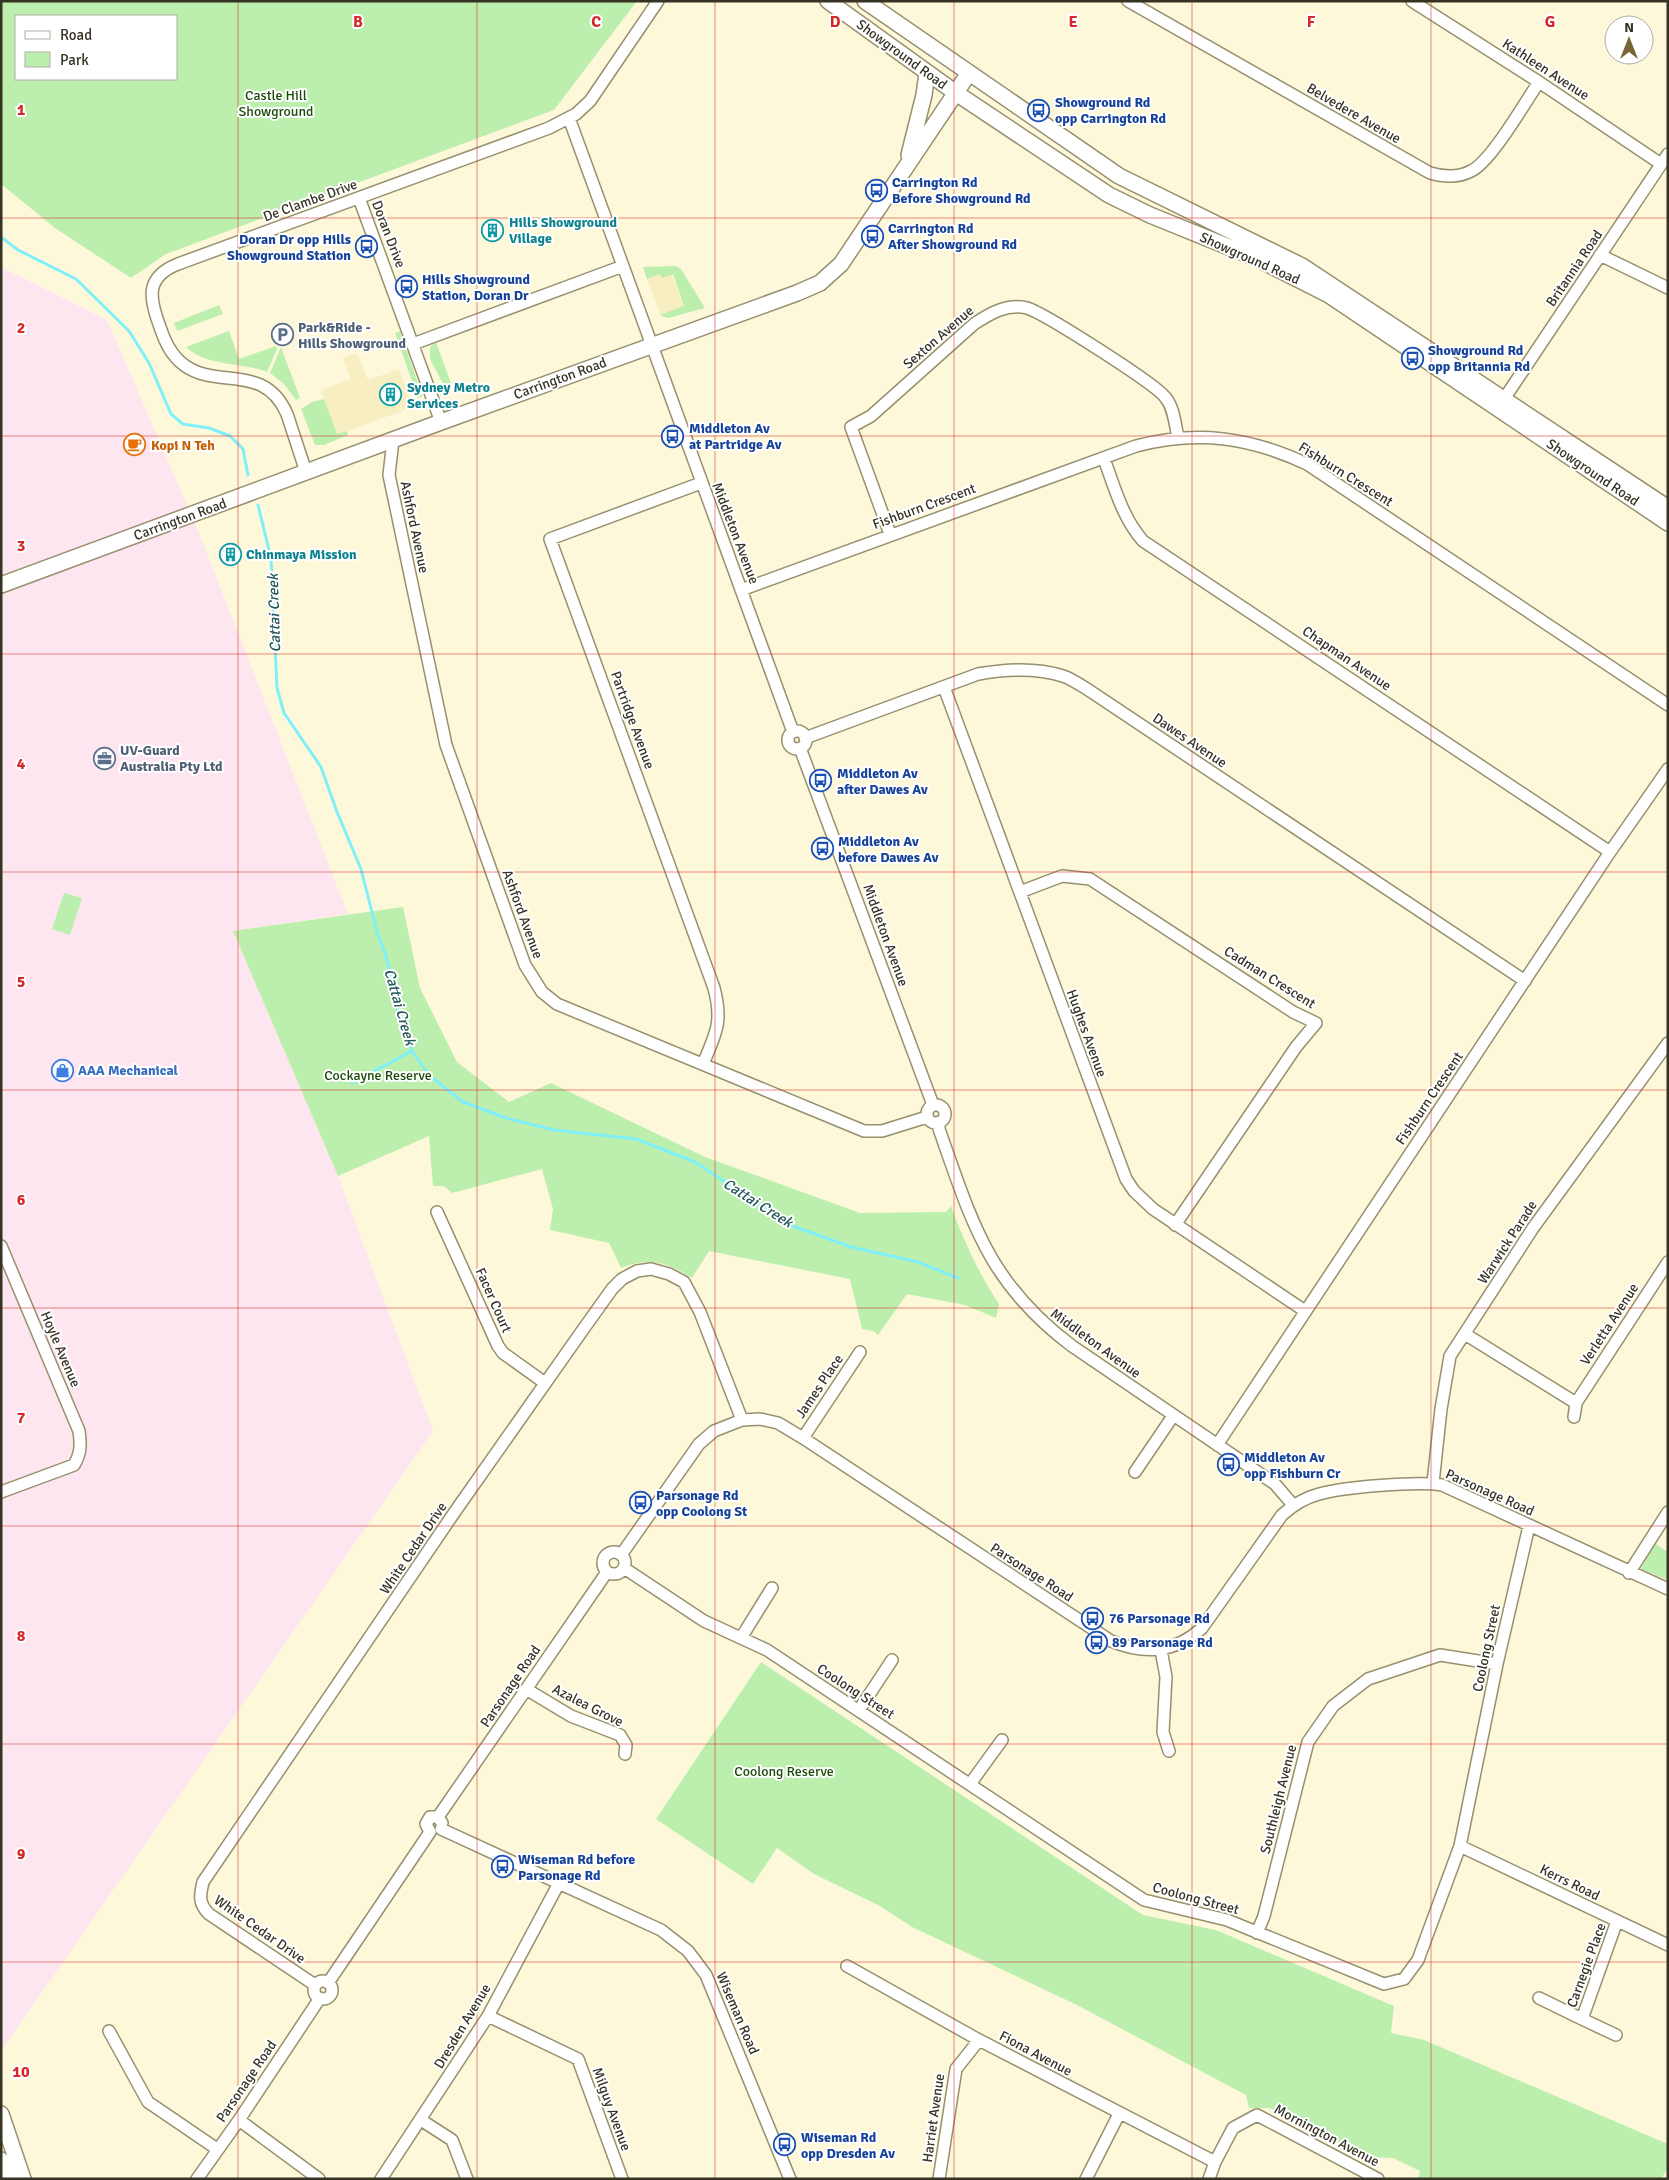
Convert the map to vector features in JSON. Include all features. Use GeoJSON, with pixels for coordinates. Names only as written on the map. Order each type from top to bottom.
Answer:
{"type":"FeatureCollection","features":[{"type":"Feature","properties":{"kind":"main road","name":"Showground Road"},"geometry":{"type":"LineString","coordinates":[[828,1],[927,73],[1109,195],[1295,276],[1328,296],[1668,523]]}},
{"type":"Feature","properties":{"kind":"main road","name":"Showground Road"},"geometry":{"type":"LineString","coordinates":[[865,1],[1119,176],[1302,266],[1668,508]]}},
{"type":"Feature","properties":{"kind":"main road"},"geometry":{"type":"LineString","coordinates":[[907,164],[924,95],[927,73]]}},
{"type":"Feature","properties":{"kind":"main road","name":"Carrington Road"},"geometry":{"type":"LineString","coordinates":[[1,585],[820,283],[840,264],[969,73]]}},
{"type":"Feature","properties":{"kind":"main road"},"geometry":{"type":"LineString","coordinates":[[1,2114],[23,2179]]}},
{"type":"Feature","properties":{"kind":"main road"},"geometry":{"type":"LineString","coordinates":[[1,2160],[8,2179]]}},
{"type":"Feature","properties":{"kind":"street","name":"De Clambe Drive"},"geometry":{"type":"LineString","coordinates":[[306,472],[287,414],[277,397],[255,382],[196,371],[178,360],[165,341],[153,309],[151,292],[158,277],[170,267],[549,128],[569,118],[583,108],[596,93],[658,1]]}},
{"type":"Feature","properties":{"kind":"street","name":"Belvedere Avenue"},"geometry":{"type":"LineString","coordinates":[[1128,1],[1430,173],[1442,176],[1464,174],[1482,163],[1539,82]]}},
{"type":"Feature","properties":{"kind":"street","name":"Kathleen Avenue"},"geometry":{"type":"LineString","coordinates":[[1412,1],[1539,82],[1661,164]]}},
{"type":"Feature","properties":{"kind":"street","name":"Middleton Avenue"},"geometry":{"type":"LineString","coordinates":[[569,118],[700,482],[793,732],[801,732],[803,743],[933,1105]]}},
{"type":"Feature","properties":{"kind":"street","name":"Britannia Road"},"geometry":{"type":"LineString","coordinates":[[1504,399],[1668,154]]}},
{"type":"Feature","properties":{"kind":"street","name":"Doran Drive"},"geometry":{"type":"LineString","coordinates":[[359,198],[441,422]]}},
{"type":"Feature","properties":{"kind":"street"},"geometry":{"type":"LineString","coordinates":[[1600,255],[1668,288]]}},
{"type":"Feature","properties":{"kind":"street"},"geometry":{"type":"LineString","coordinates":[[413,344],[623,266]]}},
{"type":"Feature","properties":{"kind":"street","name":"Sexton Avenue"},"geometry":{"type":"LineString","coordinates":[[890,534],[851,427],[871,416],[974,324],[991,313],[1009,308],[1027,308],[1056,323],[1149,384],[1166,398],[1178,437]]}},
{"type":"Feature","properties":{"kind":"street","name":"Fishburn Crescent"},"geometry":{"type":"LineString","coordinates":[[741,590],[890,534],[1136,446],[1178,437],[1220,438],[1257,444],[1307,464],[1668,704]]}},
{"type":"Feature","properties":{"kind":"street","name":"Ashford Avenue"},"geometry":{"type":"LineString","coordinates":[[393,440],[389,475],[446,746],[525,965],[532,979],[542,992],[557,1004],[864,1131],[882,1131],[927,1117]]}},
{"type":"Feature","properties":{"kind":"street","name":"Chapman Avenue"},"geometry":{"type":"LineString","coordinates":[[1104,458],[1123,510],[1131,526],[1143,540],[1610,852]]}},
{"type":"Feature","properties":{"kind":"street","name":"Partridge Avenue"},"geometry":{"type":"LineString","coordinates":[[700,482],[550,539],[720,1008],[718,1027],[703,1064]]}},
{"type":"Feature","properties":{"kind":"street","name":"Dawes Avenue"},"geometry":{"type":"LineString","coordinates":[[803,743],[978,674],[1005,669],[1034,670],[1064,676],[1090,691],[1525,981]]}},
{"type":"Feature","properties":{"kind":"street","name":"Hughes Avenue"},"geometry":{"type":"LineString","coordinates":[[944,687],[1126,1178],[1141,1199],[1175,1225],[1305,1311]]}},
{"type":"Feature","properties":{"kind":"street","name":"Fishburn Crescent"},"geometry":{"type":"LineString","coordinates":[[1217,1445],[1610,852],[1668,769]]}},
{"type":"Feature","properties":{"kind":"street","name":"Cadman Crescent"},"geometry":{"type":"LineString","coordinates":[[1020,892],[1062,876],[1090,879],[1293,1012],[1316,1023],[1296,1047],[1175,1225]]}},
{"type":"Feature","properties":{"kind":"street","name":"Warwick Parade"},"geometry":{"type":"LineString","coordinates":[[1433,1483],[1441,1409],[1450,1356],[1532,1228],[1668,1043]]}},
{"type":"Feature","properties":{"kind":"street"},"geometry":{"type":"LineString","coordinates":[[933,1105],[940,1106],[944,1110],[944,1116],[939,1122],[932,1122],[927,1117],[927,1110],[933,1105]]}},
{"type":"Feature","properties":{"kind":"street","name":"Middleton Avenue"},"geometry":{"type":"LineString","coordinates":[[939,1122],[939,1129],[977,1231],[1005,1282],[1048,1328],[1173,1416],[1275,1484],[1293,1505]]}},
{"type":"Feature","properties":{"kind":"street","name":"Facer Court"},"geometry":{"type":"LineString","coordinates":[[437,1212],[498,1346],[503,1353],[545,1383]]}},
{"type":"Feature","properties":{"kind":"street","name":"Hoyle Avenue"},"geometry":{"type":"LineString","coordinates":[[1,1246],[79,1431],[80,1455],[74,1465],[1,1492]]}},
{"type":"Feature","properties":{"kind":"street","name":"Verletta Avenue"},"geometry":{"type":"LineString","coordinates":[[1574,1417],[1576,1403],[1668,1262]]}},
{"type":"Feature","properties":{"kind":"street","name":"White Cedar Drive"},"geometry":{"type":"LineString","coordinates":[[315,1985],[208,1914],[201,1905],[200,1899],[203,1882],[545,1383],[612,1289],[629,1274],[651,1269],[669,1274],[684,1282],[742,1420]]}},
{"type":"Feature","properties":{"kind":"street"},"geometry":{"type":"LineString","coordinates":[[1465,1334],[1576,1403]]}},
{"type":"Feature","properties":{"kind":"street","name":"James Place"},"geometry":{"type":"LineString","coordinates":[[803,1438],[860,1352]]}},
{"type":"Feature","properties":{"kind":"street"},"geometry":{"type":"LineString","coordinates":[[1136,1472],[1173,1416]]}},
{"type":"Feature","properties":{"kind":"street","name":"Parsonage Road"},"geometry":{"type":"LineString","coordinates":[[621,1555],[699,1444],[714,1431],[742,1420],[770,1421],[803,1438],[1111,1640],[1142,1650],[1161,1650],[1183,1643],[1202,1628],[1282,1515],[1293,1505],[1328,1493],[1433,1483],[1450,1488],[1629,1573],[1668,1589]]}},
{"type":"Feature","properties":{"kind":"street"},"geometry":{"type":"LineString","coordinates":[[1629,1573],[1668,1512]]}},
{"type":"Feature","properties":{"kind":"street","name":"Coolong Street"},"geometry":{"type":"LineString","coordinates":[[624,1568],[704,1621],[767,1650],[1144,1900],[1215,1916],[1384,1984],[1404,1979],[1418,1960],[1460,1846],[1497,1664],[1529,1526]]}},
{"type":"Feature","properties":{"kind":"street"},"geometry":{"type":"LineString","coordinates":[[615,1553],[621,1555],[624,1560],[624,1568],[617,1574],[607,1572],[603,1563],[605,1557],[615,1553]]}},
{"type":"Feature","properties":{"kind":"street","name":"Parsonage Road"},"geometry":{"type":"LineString","coordinates":[[435,1830],[443,1824],[438,1817],[607,1572]]}},
{"type":"Feature","properties":{"kind":"street"},"geometry":{"type":"LineString","coordinates":[[740,1638],[772,1588]]}},
{"type":"Feature","properties":{"kind":"street"},"geometry":{"type":"LineString","coordinates":[[1161,1650],[1166,1677],[1163,1732],[1169,1751]]}},
{"type":"Feature","properties":{"kind":"street","name":"Southleigh Avenue"},"geometry":{"type":"LineString","coordinates":[[1258,1933],[1308,1742],[1333,1706],[1368,1679],[1440,1655],[1497,1664]]}},
{"type":"Feature","properties":{"kind":"street"},"geometry":{"type":"LineString","coordinates":[[859,1710],[892,1660]]}},
{"type":"Feature","properties":{"kind":"street","name":"Azalea Grove"},"geometry":{"type":"LineString","coordinates":[[526,1689],[571,1716],[620,1735],[626,1745],[625,1754]]}},
{"type":"Feature","properties":{"kind":"street"},"geometry":{"type":"LineString","coordinates":[[970,1784],[1002,1740]]}},
{"type":"Feature","properties":{"kind":"street"},"geometry":{"type":"LineString","coordinates":[[328,1983],[435,1830]]}},
{"type":"Feature","properties":{"kind":"street","name":"Wiseman Road"},"geometry":{"type":"LineString","coordinates":[[435,1830],[559,1883],[666,1933],[700,1966],[726,2020],[790,2179]]}},
{"type":"Feature","properties":{"kind":"street","name":"Kerrs Road"},"geometry":{"type":"LineString","coordinates":[[1460,1846],[1668,1945]]}},
{"type":"Feature","properties":{"kind":"street","name":"Dresden Avenue"},"geometry":{"type":"LineString","coordinates":[[381,2179],[488,2016],[559,1883]]}},
{"type":"Feature","properties":{"kind":"street","name":"Carnegie Place"},"geometry":{"type":"LineString","coordinates":[[1582,2019],[1617,1921]]}},
{"type":"Feature","properties":{"kind":"street","name":"Fiona Avenue"},"geometry":{"type":"LineString","coordinates":[[847,1966],[978,2040],[1215,2162]]}},
{"type":"Feature","properties":{"kind":"street"},"geometry":{"type":"LineString","coordinates":[[321,1981],[328,1983],[332,1988],[331,1994],[324,1999],[320,1998],[314,1993],[315,1985],[321,1981]]}},
{"type":"Feature","properties":{"kind":"street","name":"Parsonage Road"},"geometry":{"type":"LineString","coordinates":[[197,2179],[239,2120],[320,1998]]}},
{"type":"Feature","properties":{"kind":"street","name":"Carnegie Place"},"geometry":{"type":"LineString","coordinates":[[1539,1998],[1616,2035]]}},
{"type":"Feature","properties":{"kind":"street","name":"Milguy Avenue"},"geometry":{"type":"LineString","coordinates":[[488,2016],[578,2059],[622,2179]]}},
{"type":"Feature","properties":{"kind":"street"},"geometry":{"type":"LineString","coordinates":[[109,2031],[148,2102],[217,2149]]}},
{"type":"Feature","properties":{"kind":"street","name":"Harriet Avenue"},"geometry":{"type":"LineString","coordinates":[[939,2179],[956,2069],[978,2040]]}},
{"type":"Feature","properties":{"kind":"street"},"geometry":{"type":"LineString","coordinates":[[1086,2179],[1119,2114]]}},
{"type":"Feature","properties":{"kind":"street","name":"Mornington Avenue"},"geometry":{"type":"LineString","coordinates":[[1209,2179],[1215,2162],[1233,2128],[1257,2115],[1378,2179]]}},
{"type":"Feature","properties":{"kind":"street"},"geometry":{"type":"LineString","coordinates":[[239,2120],[320,2179]]}},
{"type":"Feature","properties":{"kind":"street"},"geometry":{"type":"LineString","coordinates":[[421,2120],[452,2140],[467,2179]]}},
{"type":"Feature","properties":{"kind":"shaded area"},"geometry":{"type":"Polygon","coordinates":[[[1,267],[107,320],[197,528],[348,914],[233,931],[338,1176],[433,1431],[1,2051],[1,267]]]}},
{"type":"Feature","properties":{"kind":"shaded area"},"geometry":{"type":"Polygon","coordinates":[[[660,274],[672,274],[684,307],[660,315],[647,279],[660,274]]]}},
{"type":"Feature","properties":{"kind":"shaded area"},"geometry":{"type":"Polygon","coordinates":[[[357,353],[368,380],[399,369],[413,407],[337,435],[321,390],[351,379],[343,358],[357,353]]]}},
{"type":"Feature","properties":{"kind":"green space","name":"Castle Hill Showground"},"geometry":{"type":"Polygon","coordinates":[[[1,1],[637,1],[554,110],[166,254],[131,278],[55,228],[1,184],[1,1]]]}},
{"type":"Feature","properties":{"kind":"green space"},"geometry":{"type":"Polygon","coordinates":[[[676,266],[681,269],[705,308],[668,318],[660,315],[684,306],[673,274],[662,278],[660,274],[647,279],[643,267],[676,266]]]}},
{"type":"Feature","properties":{"kind":"green space"},"geometry":{"type":"Polygon","coordinates":[[[219,305],[223,314],[177,331],[174,323],[219,305]]]}},
{"type":"Feature","properties":{"kind":"green space"},"geometry":{"type":"Polygon","coordinates":[[[229,331],[239,359],[276,346],[277,349],[267,372],[204,358],[186,347],[229,331]]]}},
{"type":"Feature","properties":{"kind":"green space"},"geometry":{"type":"Polygon","coordinates":[[[400,331],[422,397],[418,398],[395,333],[400,331]]]}},
{"type":"Feature","properties":{"kind":"green space"},"geometry":{"type":"Polygon","coordinates":[[[436,342],[452,386],[445,388],[430,359],[430,347],[436,342]]]}},
{"type":"Feature","properties":{"kind":"green space"},"geometry":{"type":"Polygon","coordinates":[[[281,347],[300,398],[296,400],[284,384],[270,373],[281,347]]]}},
{"type":"Feature","properties":{"kind":"green space"},"geometry":{"type":"Polygon","coordinates":[[[324,399],[337,434],[347,431],[348,435],[324,445],[315,445],[301,409],[312,402],[324,399]]]}},
{"type":"Feature","properties":{"kind":"green space"},"geometry":{"type":"Polygon","coordinates":[[[64,893],[82,898],[70,935],[52,929],[64,893]]]}},
{"type":"Feature","properties":{"kind":"green space","name":"Cockayne Reserve"},"geometry":{"type":"Polygon","coordinates":[[[403,907],[420,988],[457,1062],[509,1102],[551,1083],[705,1157],[860,1213],[946,1212],[951,1206],[972,1256],[999,1304],[996,1318],[965,1305],[907,1294],[878,1335],[874,1331],[862,1329],[850,1279],[709,1251],[692,1278],[674,1268],[658,1263],[640,1263],[621,1268],[609,1243],[550,1230],[553,1209],[542,1169],[452,1193],[444,1186],[433,1186],[429,1136],[338,1176],[233,931],[403,907]]]}},
{"type":"Feature","properties":{"kind":"green space"},"geometry":{"type":"Polygon","coordinates":[[[1654,1543],[1668,1552],[1668,1580],[1641,1569],[1654,1543]]]}},
{"type":"Feature","properties":{"kind":"green space","name":"Coolong Reserve"},"geometry":{"type":"Polygon","coordinates":[[[761,1662],[1143,1915],[1216,1930],[1394,2006],[1391,2033],[1424,2040],[1668,2144],[1668,2168],[1661,2179],[1418,2179],[1420,2171],[1393,2158],[1366,2157],[1280,2111],[1268,2108],[1249,2108],[1246,2095],[1077,2005],[912,1927],[880,1906],[814,1874],[777,1848],[753,1884],[656,1819],[761,1662]]]}},
{"type":"Feature","properties":{"kind":"waterway","name":"Cattai Creek"},"geometry":{"type":"LineString","coordinates":[[1,237],[18,250],[76,279],[129,331],[149,363],[171,414],[183,424],[209,428],[230,436],[243,449],[248,475]]}},
{"type":"Feature","properties":{"kind":"waterway","name":"Cattai Creek"},"geometry":{"type":"LineString","coordinates":[[258,505],[271,558],[277,688],[284,713],[321,767],[337,812],[361,869],[377,932],[386,956],[398,1012],[412,1051],[429,1075],[463,1102],[506,1118],[554,1130],[636,1139],[695,1162],[790,1225],[851,1247],[918,1262],[958,1278]]}},
{"type":"Feature","properties":{"kind":"waterway"},"geometry":{"type":"LineString","coordinates":[[352,1083],[412,1051]]}},
{"type":"Feature","properties":{"kind":"place","name":"Showground Rd opp Carrington Rd"},"geometry":{"type":"Point","coordinates":[1039,110]}},
{"type":"Feature","properties":{"kind":"place","name":"Carrington Rd Before Showground Rd"},"geometry":{"type":"Point","coordinates":[876,190]}},
{"type":"Feature","properties":{"kind":"place","name":"Hills Showground Village"},"geometry":{"type":"Point","coordinates":[493,230]}},
{"type":"Feature","properties":{"kind":"place","name":"Carrington Rd After Showground Rd"},"geometry":{"type":"Point","coordinates":[872,236]}},
{"type":"Feature","properties":{"kind":"place","name":"Doran Dr opp Hills Showground Station"},"geometry":{"type":"Point","coordinates":[367,247]}},
{"type":"Feature","properties":{"kind":"place","name":"Hills Showground Station, Doran Dr"},"geometry":{"type":"Point","coordinates":[406,287]}},
{"type":"Feature","properties":{"kind":"place","name":"Park&Ride - Hills Showground"},"geometry":{"type":"Point","coordinates":[282,335]}},
{"type":"Feature","properties":{"kind":"place","name":"Showground Rd opp Britannia Rd"},"geometry":{"type":"Point","coordinates":[1412,358]}},
{"type":"Feature","properties":{"kind":"place","name":"Sydney Metro Services"},"geometry":{"type":"Point","coordinates":[391,395]}},
{"type":"Feature","properties":{"kind":"place","name":"Middleton Av at Partridge Av"},"geometry":{"type":"Point","coordinates":[673,436]}},
{"type":"Feature","properties":{"kind":"place","name":"Kopi N Teh"},"geometry":{"type":"Point","coordinates":[135,445]}},
{"type":"Feature","properties":{"kind":"place","name":"Chinmaya Mission"},"geometry":{"type":"Point","coordinates":[230,554]}},
{"type":"Feature","properties":{"kind":"place","name":"UV-Guard Australia Pty Ltd"},"geometry":{"type":"Point","coordinates":[104,758]}},
{"type":"Feature","properties":{"kind":"place","name":"Middleton Av after Dawes Av"},"geometry":{"type":"Point","coordinates":[821,781]}},
{"type":"Feature","properties":{"kind":"place","name":"Middleton Av before Dawes Av"},"geometry":{"type":"Point","coordinates":[822,849]}},
{"type":"Feature","properties":{"kind":"place","name":"AAA Mechanical"},"geometry":{"type":"Point","coordinates":[62,1070]}},
{"type":"Feature","properties":{"kind":"place","name":"Middleton Av opp Fishburn Cr"},"geometry":{"type":"Point","coordinates":[1228,1465]}},
{"type":"Feature","properties":{"kind":"place","name":"Parsonage Rd opp Coolong St"},"geometry":{"type":"Point","coordinates":[640,1503]}},
{"type":"Feature","properties":{"kind":"place","name":"76 Parsonage Rd"},"geometry":{"type":"Point","coordinates":[1093,1618]}},
{"type":"Feature","properties":{"kind":"place","name":"89 Parsonage Rd"},"geometry":{"type":"Point","coordinates":[1096,1642]}},
{"type":"Feature","properties":{"kind":"place","name":"Wiseman Rd before Parsonage Rd"},"geometry":{"type":"Point","coordinates":[502,1867]}},
{"type":"Feature","properties":{"kind":"place","name":"Wiseman Rd opp Dresden Av"},"geometry":{"type":"Point","coordinates":[785,2145]}}]}
